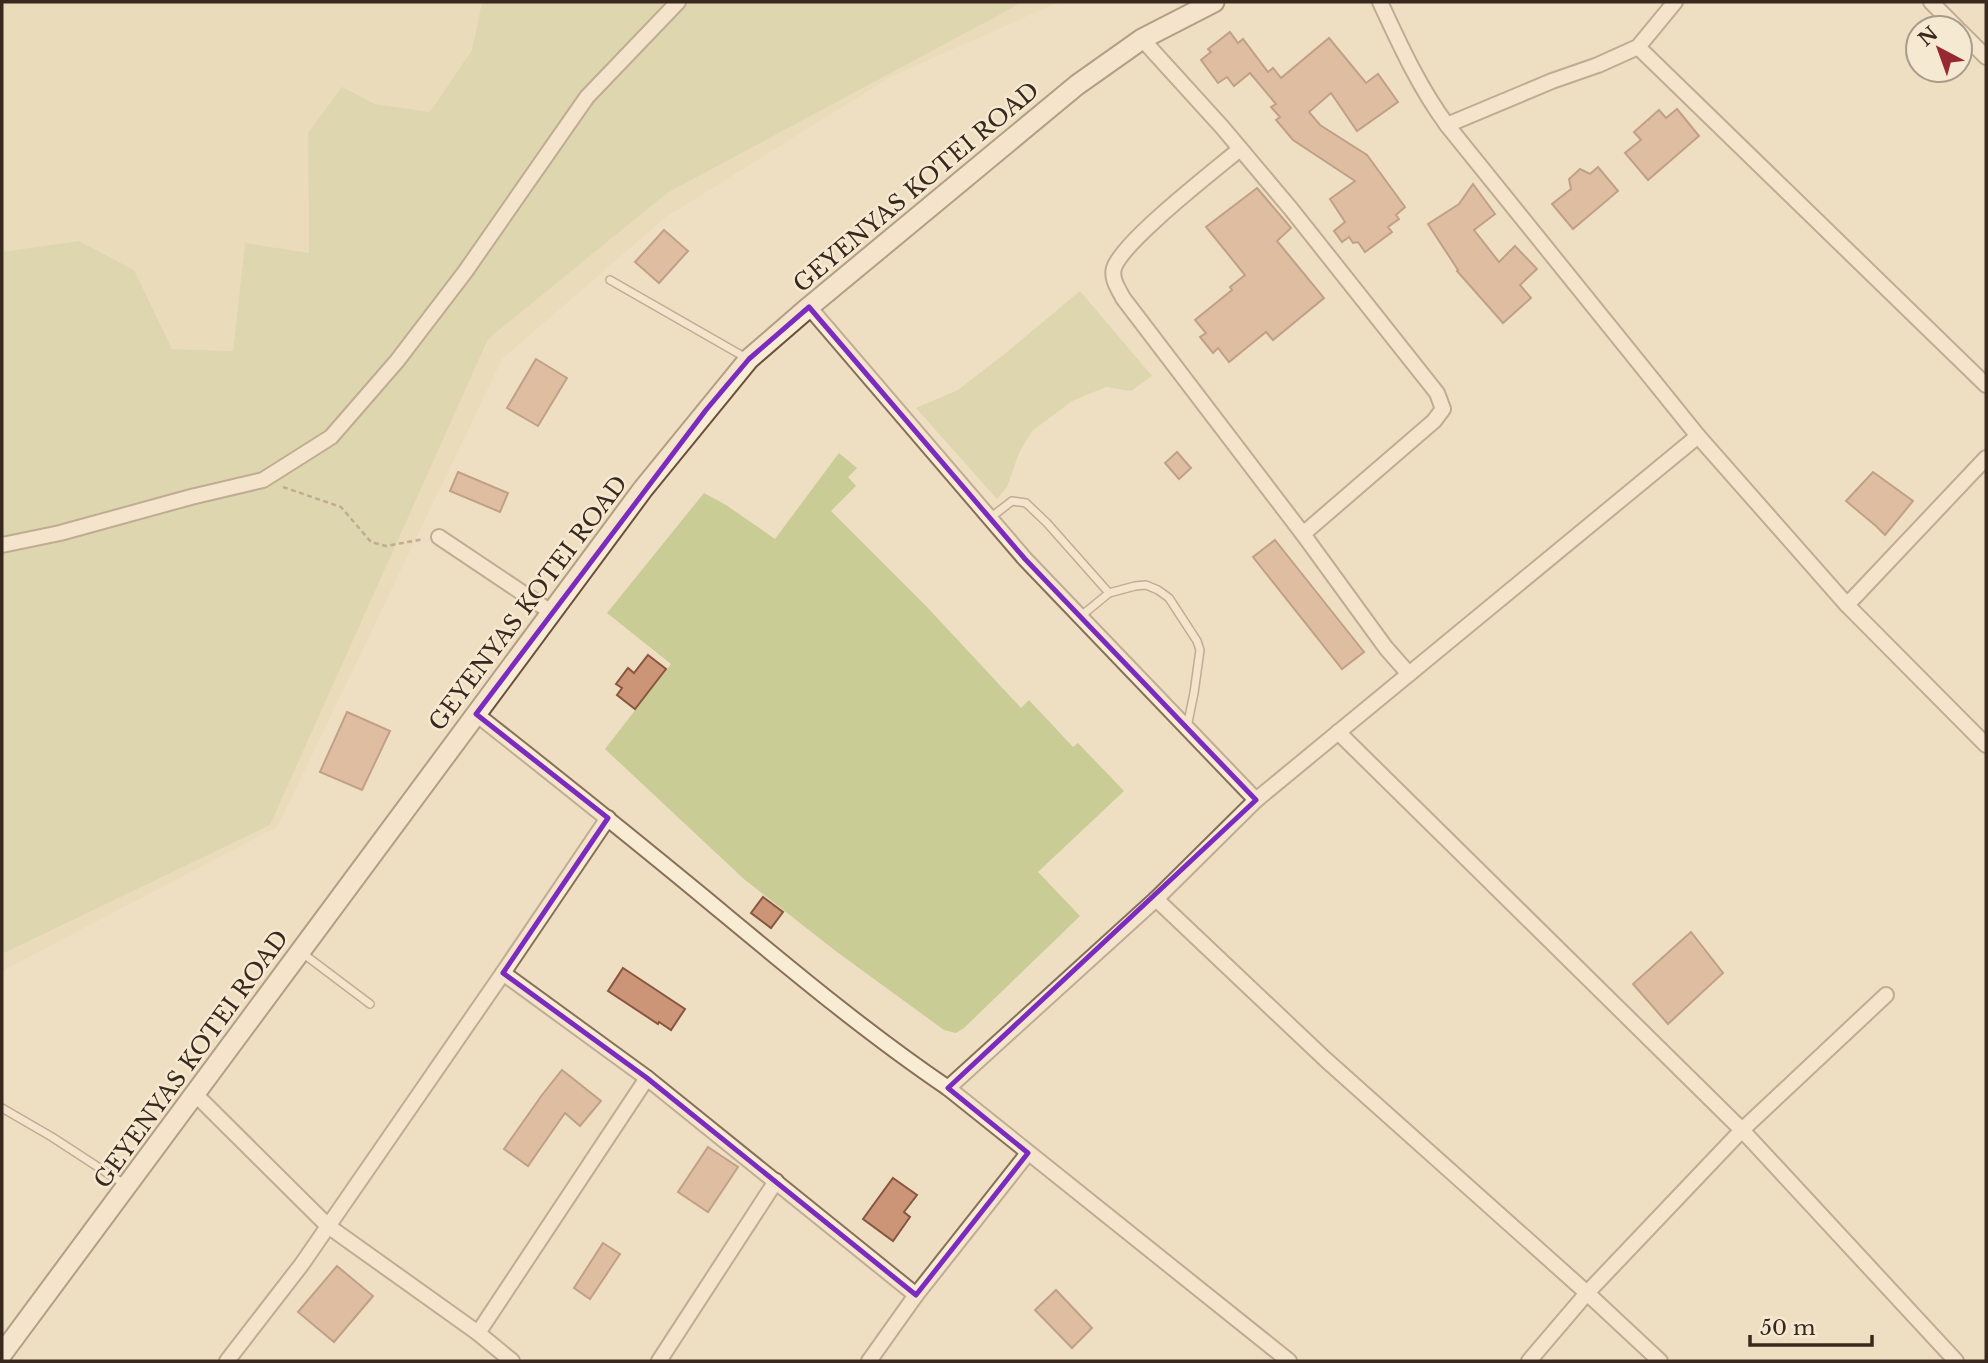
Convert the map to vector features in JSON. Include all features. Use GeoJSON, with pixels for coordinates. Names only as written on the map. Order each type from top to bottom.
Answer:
{"type":"FeatureCollection","features":[{"type":"Feature","properties":{"kind":"street"},"geometry":{"type":"LineString","coordinates":[[2,545],[60,533],[263,480],[331,437],[389,370],[465,272],[587,97],[678,2]]}},
{"type":"Feature","properties":{"kind":"street","name":"GEYENYAS KOTEI ROAD"},"geometry":{"type":"LineString","coordinates":[[2,1354],[643,489],[749,359],[1077,85],[1142,39],[1214,2]]}},
{"type":"Feature","properties":{"kind":"street"},"geometry":{"type":"LineString","coordinates":[[1380,2],[1411,68],[1447,125],[1698,436],[1847,605],[1986,745]]}},
{"type":"Feature","properties":{"kind":"street"},"geometry":{"type":"LineString","coordinates":[[1447,125],[1638,47],[1675,2]]}},
{"type":"Feature","properties":{"kind":"street"},"geometry":{"type":"LineString","coordinates":[[1142,39],[1291,209],[1437,393],[1443,409],[1434,421],[1303,534]]}},
{"type":"Feature","properties":{"kind":"street"},"geometry":{"type":"LineString","coordinates":[[1638,47],[1986,385]]}},
{"type":"Feature","properties":{"kind":"street"},"geometry":{"type":"LineString","coordinates":[[1240,149],[1122,253],[1113,278],[1124,298],[1303,534],[1386,649],[1409,674]]}},
{"type":"Feature","properties":{"kind":"street"},"geometry":{"type":"LineString","coordinates":[[809,307],[1025,559],[1256,800]]}},
{"type":"Feature","properties":{"kind":"street"},"geometry":{"type":"LineString","coordinates":[[948,1088],[1156,898],[1256,800],[1698,436]]}},
{"type":"Feature","properties":{"kind":"street"},"geometry":{"type":"LineString","coordinates":[[1847,605],[1986,458]]}},
{"type":"Feature","properties":{"kind":"street"},"geometry":{"type":"LineString","coordinates":[[439,537],[551,612]]}},
{"type":"Feature","properties":{"kind":"street"},"geometry":{"type":"LineString","coordinates":[[476,714],[608,818],[798,975],[902,1057],[948,1088],[1289,1361]]}},
{"type":"Feature","properties":{"kind":"street"},"geometry":{"type":"LineString","coordinates":[[1338,732],[1742,1130],[1956,1361]]}},
{"type":"Feature","properties":{"kind":"street"},"geometry":{"type":"LineString","coordinates":[[227,1361],[302,1264],[608,818]]}},
{"type":"Feature","properties":{"kind":"street"},"geometry":{"type":"LineString","coordinates":[[1156,898],[1325,1059],[1660,1361]]}},
{"type":"Feature","properties":{"kind":"street"},"geometry":{"type":"LineString","coordinates":[[503,973],[647,1078],[916,1296]]}},
{"type":"Feature","properties":{"kind":"street"},"geometry":{"type":"LineString","coordinates":[[1529,1361],[1587,1293],[1742,1130],[1886,995]]}},
{"type":"Feature","properties":{"kind":"street"},"geometry":{"type":"LineString","coordinates":[[478,1333],[647,1078]]}},
{"type":"Feature","properties":{"kind":"street"},"geometry":{"type":"LineString","coordinates":[[196,1094],[328,1226],[478,1333],[512,1361]]}},
{"type":"Feature","properties":{"kind":"street"},"geometry":{"type":"LineString","coordinates":[[889,1361],[874,1355],[916,1296],[1028,1153]]}},
{"type":"Feature","properties":{"kind":"street"},"geometry":{"type":"LineString","coordinates":[[659,1361],[775,1181]]}},
{"type":"Feature","properties":{"kind":"lane"},"geometry":{"type":"LineString","coordinates":[[610,280],[749,359]]}},
{"type":"Feature","properties":{"kind":"lane"},"geometry":{"type":"LineString","coordinates":[[990,518],[1012,501],[1026,503],[1109,593]]}},
{"type":"Feature","properties":{"kind":"lane"},"geometry":{"type":"LineString","coordinates":[[1080,616],[1109,593],[1146,585],[1168,598],[1197,641],[1200,650],[1186,727]]}},
{"type":"Feature","properties":{"kind":"lane"},"geometry":{"type":"LineString","coordinates":[[300,952],[370,1004]]}},
{"type":"Feature","properties":{"kind":"lane"},"geometry":{"type":"LineString","coordinates":[[2,1108],[128,1186]]}},
{"type":"Feature","properties":{"kind":"path"},"geometry":{"type":"LineString","coordinates":[[263,480],[341,507],[371,542],[386,546],[439,537]]}},
{"type":"Feature","properties":{"kind":"highlighted area"},"geometry":{"type":"Polygon","coordinates":[[[809,307],[1025,559],[1256,800],[948,1088],[1028,1153],[916,1295],[647,1078],[503,973],[608,818],[476,714],[706,410],[749,359],[809,307]]]}},
{"type":"Feature","properties":{"kind":"shaded area"},"geometry":{"type":"Polygon","coordinates":[[[2,2],[482,2],[472,50],[430,112],[375,104],[342,88],[308,133],[309,253],[245,243],[233,351],[172,349],[134,270],[79,241],[2,252],[2,2]]]}},
{"type":"Feature","properties":{"kind":"shaded area"},"geometry":{"type":"Polygon","coordinates":[[[1023,2],[1059,2],[892,76],[666,217],[502,359],[278,826],[2,971],[2,954],[270,825],[487,339],[667,193],[1023,2]]]}},
{"type":"Feature","properties":{"kind":"green space"},"geometry":{"type":"Polygon","coordinates":[[[482,2],[1023,2],[667,193],[488,339],[270,825],[2,954],[2,252],[79,241],[134,270],[172,349],[233,351],[245,243],[309,253],[308,133],[342,87],[375,104],[430,112],[472,50],[482,2]]]}},
{"type":"Feature","properties":{"kind":"green space"},"geometry":{"type":"Polygon","coordinates":[[[1080,291],[1152,376],[1131,391],[1106,387],[1072,401],[1032,431],[1019,453],[1007,487],[997,499],[916,408],[958,390],[1080,291]]]}},
{"type":"Feature","properties":{"kind":"green space"},"geometry":{"type":"Polygon","coordinates":[[[839,453],[857,468],[848,477],[856,486],[831,511],[927,607],[1021,708],[1029,700],[1073,747],[1078,743],[1124,791],[1038,872],[1080,916],[956,1033],[944,1030],[837,952],[745,880],[605,749],[671,664],[607,613],[704,493],[775,539],[839,453]]]}},
{"type":"Feature","properties":{"kind":"building"},"geometry":{"type":"Polygon","coordinates":[[[1230,32],[1238,43],[1243,39],[1268,72],[1273,68],[1281,78],[1329,38],[1366,83],[1378,74],[1398,102],[1357,131],[1331,93],[1309,112],[1320,125],[1367,155],[1405,207],[1396,215],[1399,219],[1388,227],[1392,232],[1365,252],[1358,242],[1353,243],[1349,237],[1342,242],[1334,231],[1345,222],[1330,199],[1355,181],[1293,140],[1276,120],[1280,117],[1271,107],[1276,104],[1250,73],[1234,86],[1227,77],[1218,83],[1201,60],[1211,52],[1208,49],[1230,32]]]}},
{"type":"Feature","properties":{"kind":"building"},"geometry":{"type":"Polygon","coordinates":[[[1677,109],[1699,136],[1648,180],[1625,153],[1641,140],[1634,132],[1659,110],[1666,118],[1677,109]]]}},
{"type":"Feature","properties":{"kind":"building"},"geometry":{"type":"Polygon","coordinates":[[[1598,167],[1618,191],[1573,229],[1552,204],[1571,189],[1569,179],[1580,169],[1590,174],[1598,167]]]}},
{"type":"Feature","properties":{"kind":"building"},"geometry":{"type":"Polygon","coordinates":[[[1473,184],[1495,214],[1474,230],[1499,262],[1515,246],[1537,269],[1520,285],[1531,298],[1503,323],[1457,271],[1428,224],[1459,204],[1473,184]]]}},
{"type":"Feature","properties":{"kind":"building"},"geometry":{"type":"Polygon","coordinates":[[[1257,188],[1291,228],[1277,241],[1324,298],[1273,340],[1266,332],[1229,362],[1218,348],[1213,353],[1200,337],[1206,333],[1195,320],[1232,290],[1230,287],[1245,275],[1206,227],[1257,188]]]}},
{"type":"Feature","properties":{"kind":"building"},"geometry":{"type":"Polygon","coordinates":[[[664,230],[688,251],[659,283],[635,262],[664,230]]]}},
{"type":"Feature","properties":{"kind":"building"},"geometry":{"type":"Polygon","coordinates":[[[536,359],[567,378],[538,426],[507,408],[536,359]]]}},
{"type":"Feature","properties":{"kind":"building"},"geometry":{"type":"Polygon","coordinates":[[[1177,452],[1191,468],[1179,479],[1165,463],[1177,452]]]}},
{"type":"Feature","properties":{"kind":"building"},"geometry":{"type":"Polygon","coordinates":[[[458,472],[508,493],[500,512],[450,491],[458,472]]]}},
{"type":"Feature","properties":{"kind":"building"},"geometry":{"type":"Polygon","coordinates":[[[1873,472],[1913,501],[1885,535],[1846,501],[1873,472]]]}},
{"type":"Feature","properties":{"kind":"building"},"geometry":{"type":"Polygon","coordinates":[[[1275,540],[1364,652],[1342,669],[1253,557],[1275,540]]]}},
{"type":"Feature","properties":{"kind":"building"},"geometry":{"type":"Polygon","coordinates":[[[648,655],[666,669],[635,709],[617,695],[622,688],[616,684],[628,668],[634,673],[648,655]]]}},
{"type":"Feature","properties":{"kind":"building"},"geometry":{"type":"Polygon","coordinates":[[[347,712],[390,731],[362,790],[320,772],[347,712]]]}},
{"type":"Feature","properties":{"kind":"building"},"geometry":{"type":"Polygon","coordinates":[[[763,897],[783,912],[771,928],[751,913],[763,897]]]}},
{"type":"Feature","properties":{"kind":"building"},"geometry":{"type":"Polygon","coordinates":[[[1691,932],[1723,973],[1668,1024],[1633,984],[1691,932]]]}},
{"type":"Feature","properties":{"kind":"building"},"geometry":{"type":"Polygon","coordinates":[[[623,968],[685,1009],[671,1030],[608,991],[623,968]]]}},
{"type":"Feature","properties":{"kind":"building"},"geometry":{"type":"Polygon","coordinates":[[[562,1070],[601,1101],[580,1126],[565,1113],[528,1166],[504,1149],[562,1070]]]}},
{"type":"Feature","properties":{"kind":"building"},"geometry":{"type":"Polygon","coordinates":[[[708,1147],[738,1167],[708,1212],[678,1192],[708,1147]]]}},
{"type":"Feature","properties":{"kind":"building"},"geometry":{"type":"Polygon","coordinates":[[[893,1178],[917,1195],[904,1212],[910,1217],[893,1241],[863,1219],[893,1178]]]}},
{"type":"Feature","properties":{"kind":"building"},"geometry":{"type":"Polygon","coordinates":[[[603,1243],[620,1254],[590,1299],[574,1288],[603,1243]]]}},
{"type":"Feature","properties":{"kind":"building"},"geometry":{"type":"Polygon","coordinates":[[[337,1266],[373,1296],[334,1342],[298,1312],[337,1266]]]}},
{"type":"Feature","properties":{"kind":"building"},"geometry":{"type":"Polygon","coordinates":[[[1056,1290],[1092,1328],[1072,1348],[1035,1310],[1056,1290]]]}}]}
